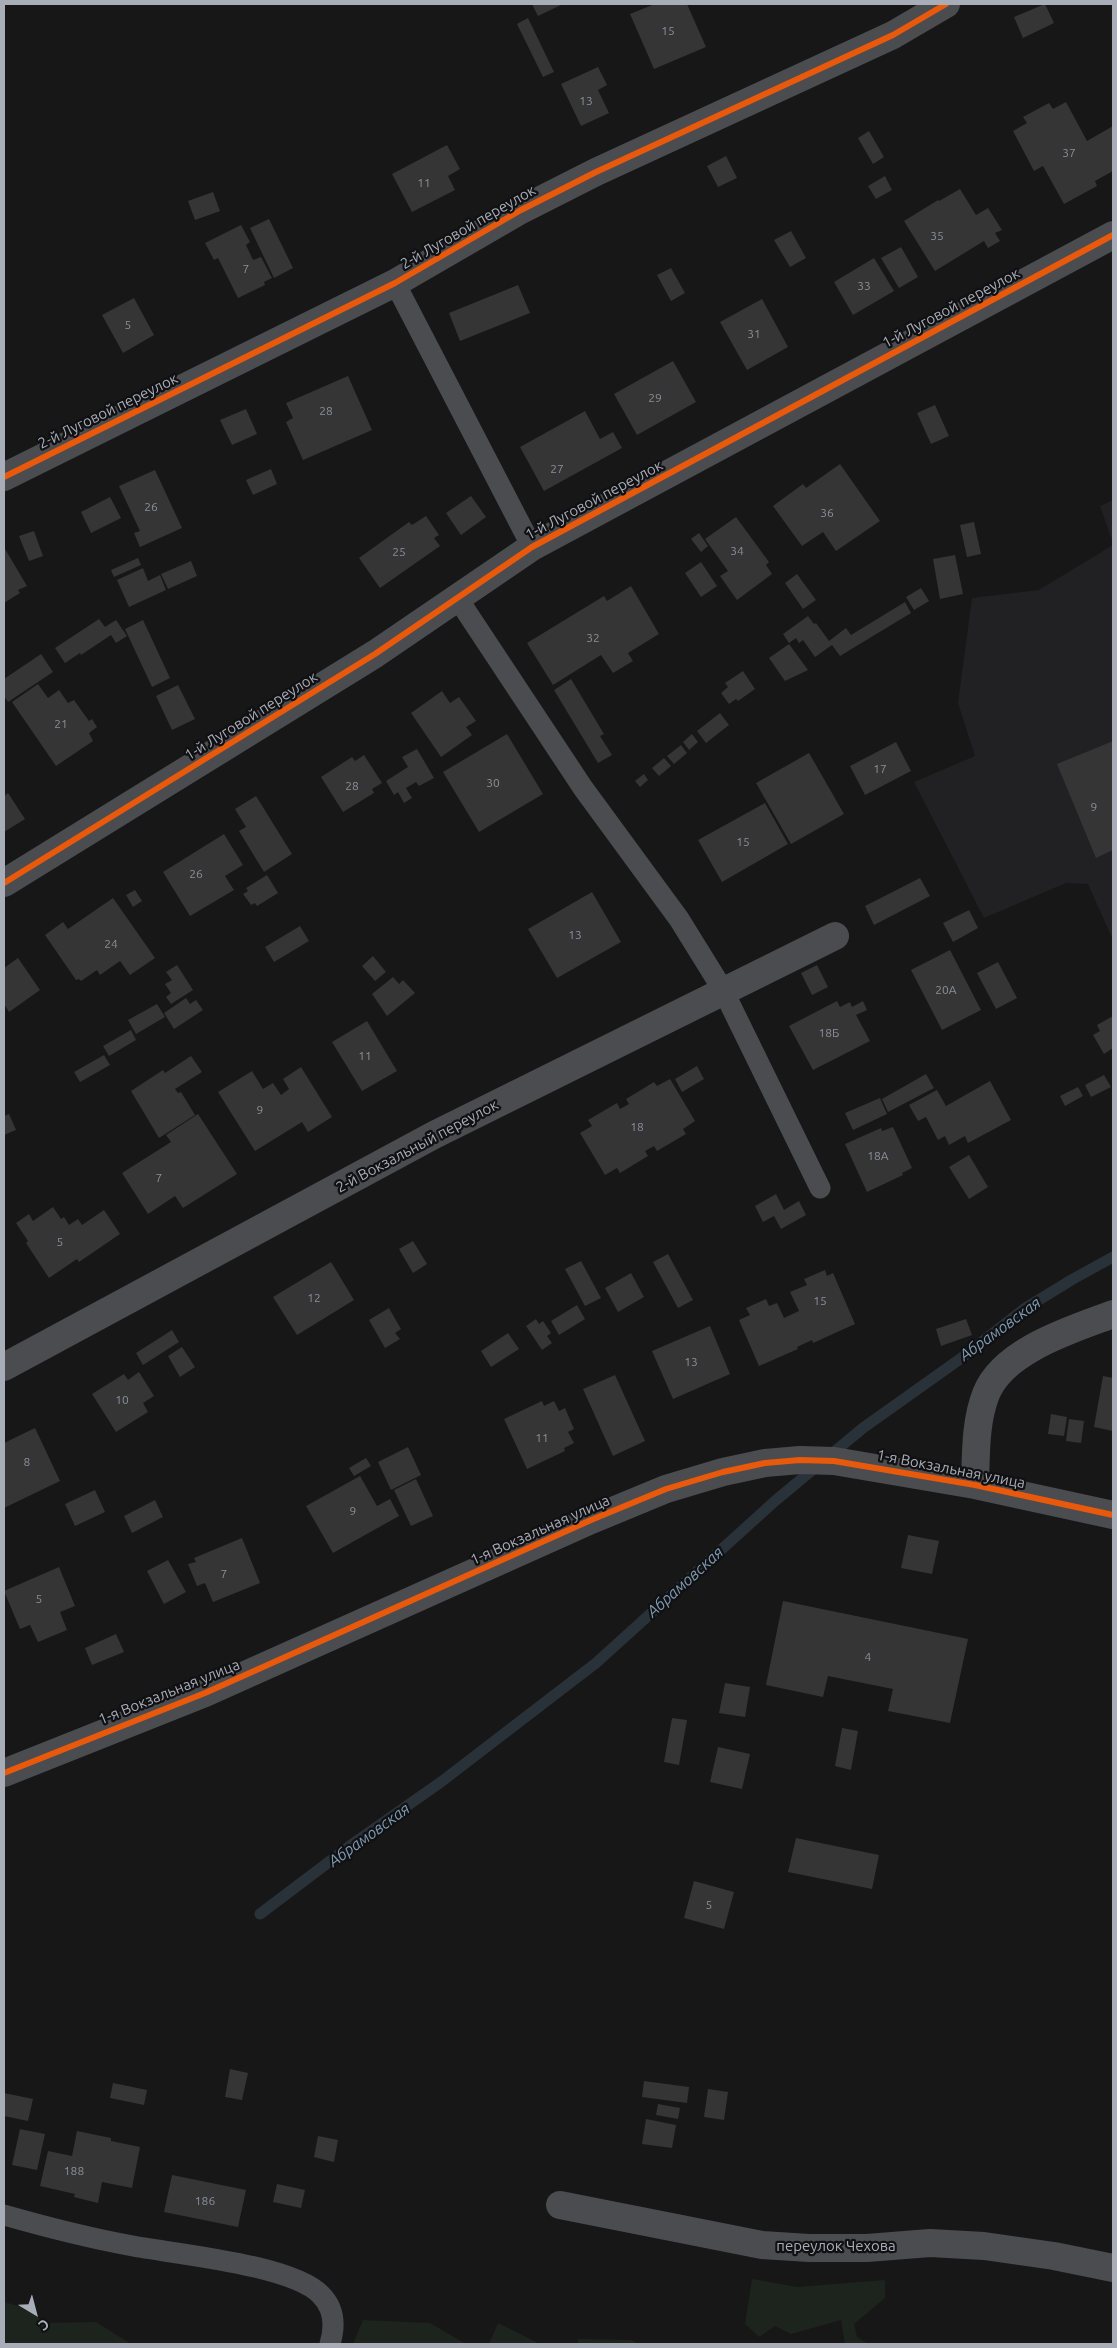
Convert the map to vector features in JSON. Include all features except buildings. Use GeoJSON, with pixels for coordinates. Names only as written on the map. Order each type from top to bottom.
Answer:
{"type":"FeatureCollection","features":[{"type":"Feature","properties":{"kind":"street","name":"2-й Луговой переулок"},"geometry":{"type":"LineString","coordinates":[[4,477],[395,283],[521,210],[596,172],[892,35],[946,4]]}},
{"type":"Feature","properties":{"kind":"street","name":"1-й Луговой переулок"},"geometry":{"type":"LineString","coordinates":[[4,883],[366,659],[458,599],[532,547],[1113,235]]}},
{"type":"Feature","properties":{"kind":"street","name":"2-й Вокзальный переулок"},"geometry":{"type":"LineString","coordinates":[[4,1367],[434,1135],[835,936]]}},
{"type":"Feature","properties":{"kind":"street"},"geometry":{"type":"LineString","coordinates":[[975,1485],[980,1418],[986,1392],[998,1375],[1036,1345],[1113,1314]]}},
{"type":"Feature","properties":{"kind":"street","name":"1-я Вокзальная улица"},"geometry":{"type":"LineString","coordinates":[[4,1773],[205,1693],[666,1489],[723,1472],[765,1463],[800,1460],[834,1461],[975,1485],[1113,1515]]}},
{"type":"Feature","properties":{"kind":"street","name":"переулок Чехова"},"geometry":{"type":"LineString","coordinates":[[560,2205],[762,2245],[809,2248],[867,2248],[930,2243],[984,2246],[1054,2256],[1113,2268]]}},
{"type":"Feature","properties":{"kind":"lane"},"geometry":{"type":"LineString","coordinates":[[395,283],[532,547]]}},
{"type":"Feature","properties":{"kind":"lane"},"geometry":{"type":"LineString","coordinates":[[458,599],[583,788],[679,918],[723,990],[820,1188]]}},
{"type":"Feature","properties":{"kind":"lane"},"geometry":{"type":"LineString","coordinates":[[4,2214],[88,2237],[269,2270],[303,2282],[321,2294],[330,2306],[334,2326],[330,2344]]}},
{"type":"Feature","properties":{"kind":"shaded area"},"geometry":{"type":"Polygon","coordinates":[[[1113,500],[1113,543],[1100,506],[1113,500]]]}},
{"type":"Feature","properties":{"kind":"shaded area"},"geometry":{"type":"Polygon","coordinates":[[[1113,545],[1113,940],[1088,884],[1066,883],[984,918],[914,782],[975,756],[958,703],[972,598],[1039,590],[1113,545]]]}},
{"type":"Feature","properties":{"kind":"shaded area"},"geometry":{"type":"Polygon","coordinates":[[[752,2279],[797,2287],[885,2280],[885,2298],[854,2324],[857,2337],[868,2344],[845,2344],[841,2320],[791,2334],[775,2326],[759,2337],[745,2324],[752,2279]]]}},
{"type":"Feature","properties":{"kind":"shaded area"},"geometry":{"type":"Polygon","coordinates":[[[4,2302],[29,2309],[44,2323],[96,2322],[131,2344],[4,2344],[4,2302]]]}},
{"type":"Feature","properties":{"kind":"shaded area"},"geometry":{"type":"Polygon","coordinates":[[[363,2320],[430,2323],[466,2344],[353,2344],[363,2320]]]}},
{"type":"Feature","properties":{"kind":"shaded area"},"geometry":{"type":"Polygon","coordinates":[[[498,2323],[540,2344],[489,2344],[498,2323]]]}},
{"type":"Feature","properties":{"kind":"shaded area"},"geometry":{"type":"Polygon","coordinates":[[[578,2339],[632,2340],[637,2344],[578,2344],[578,2339]]]}},
{"type":"Feature","properties":{"kind":"waterway","name":"Абрамовская"},"geometry":{"type":"LineString","coordinates":[[260,1914],[354,1843],[441,1782],[596,1663],[775,1501],[863,1428],[960,1359],[1024,1309],[1113,1257]]}},
{"type":"Feature","properties":{"kind":"cycle path"},"geometry":{"type":"LineString","coordinates":[[4,477],[395,283],[521,210],[596,172],[893,35],[946,4]]}},
{"type":"Feature","properties":{"kind":"cycle path"},"geometry":{"type":"LineString","coordinates":[[4,883],[375,654],[532,547],[1113,235]]}},
{"type":"Feature","properties":{"kind":"cycle path"},"geometry":{"type":"LineString","coordinates":[[4,1773],[205,1693],[591,1520],[666,1489],[723,1472],[765,1463],[800,1460],[834,1461],[975,1485],[1113,1515]]}}]}
